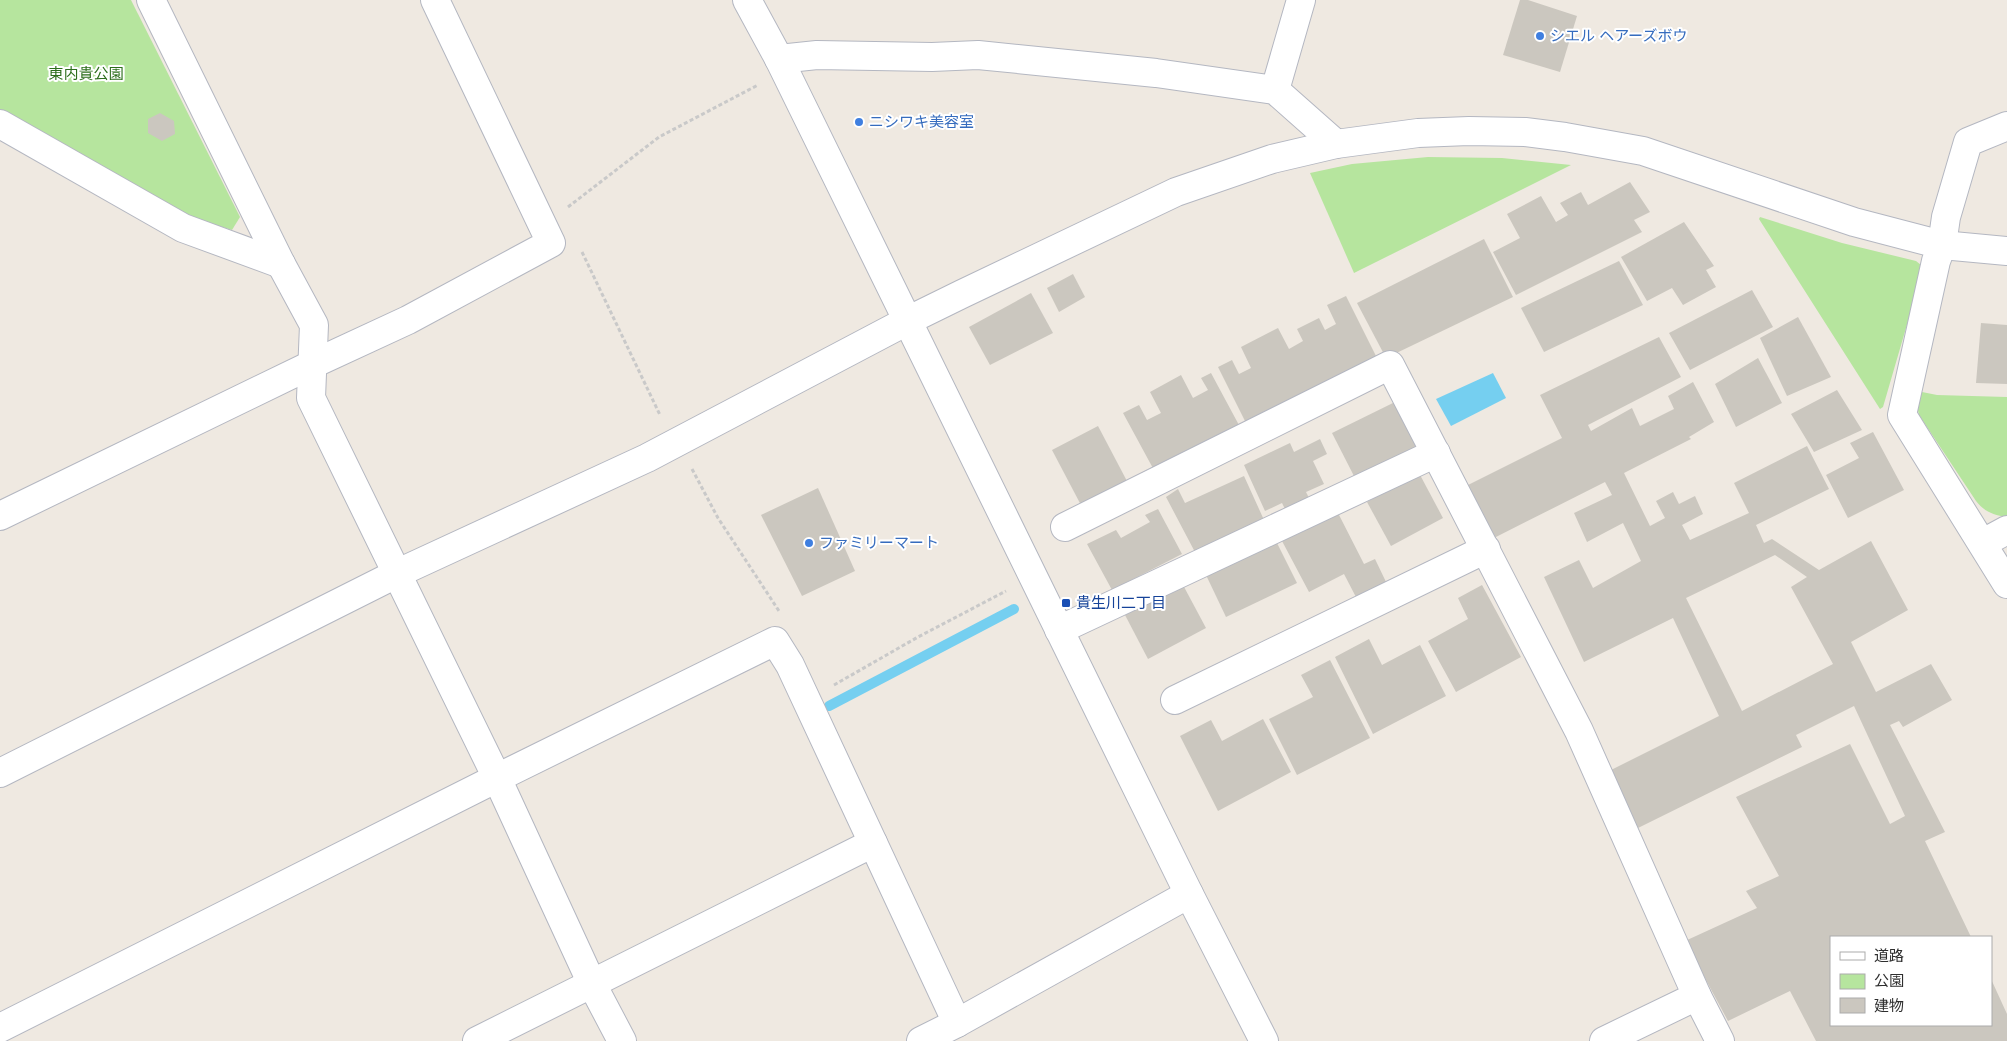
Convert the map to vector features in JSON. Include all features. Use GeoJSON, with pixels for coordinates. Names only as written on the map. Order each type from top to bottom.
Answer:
{"type":"FeatureCollection","features":[{"type":"Feature","properties":{"kind":"street"},"geometry":{"type":"LineString","coordinates":[[151,0],[281,264],[314,324],[311,398],[497,778],[592,984],[622,1041]]}},
{"type":"Feature","properties":{"kind":"street"},"geometry":{"type":"LineString","coordinates":[[3,507],[408,320],[546,232],[435,0]]}},
{"type":"Feature","properties":{"kind":"street"},"geometry":{"type":"LineString","coordinates":[[747,0],[782,65],[1189,894],[1264,1041]]}},
{"type":"Feature","properties":{"kind":"street"},"geometry":{"type":"LineString","coordinates":[[1275,90],[1301,0]]}},
{"type":"Feature","properties":{"kind":"street"},"geometry":{"type":"LineString","coordinates":[[782,65],[817,55],[932,57],[978,55],[1156,73],[1275,90],[1336,144]]}},
{"type":"Feature","properties":{"kind":"street"},"geometry":{"type":"LineString","coordinates":[[0,124],[183,228],[281,264]]}},
{"type":"Feature","properties":{"kind":"street"},"geometry":{"type":"LineString","coordinates":[[2007,126],[1968,142],[1946,217],[1942,245],[1936,261],[1902,415],[2007,584]]}},
{"type":"Feature","properties":{"kind":"street"},"geometry":{"type":"LineString","coordinates":[[0,773],[398,573],[647,458],[908,321],[1176,192],[1272,159],[1336,144],[1418,133],[1469,131],[1525,132],[1602,142],[1643,151],[1854,222],[1942,245],[2007,250]]}},
{"type":"Feature","properties":{"kind":"street"},"geometry":{"type":"LineString","coordinates":[[1064,527],[1390,364],[1580,731],[1697,996],[1720,1041]]}},
{"type":"Feature","properties":{"kind":"street"},"geometry":{"type":"LineString","coordinates":[[1059,630],[1436,453]]}},
{"type":"Feature","properties":{"kind":"street"},"geometry":{"type":"LineString","coordinates":[[1983,543],[2007,530]]}},
{"type":"Feature","properties":{"kind":"street"},"geometry":{"type":"LineString","coordinates":[[1175,700],[1486,549]]}},
{"type":"Feature","properties":{"kind":"street"},"geometry":{"type":"LineString","coordinates":[[0,1028],[497,778],[775,641],[790,665],[957,1023]]}},
{"type":"Feature","properties":{"kind":"street"},"geometry":{"type":"LineString","coordinates":[[477,1041],[873,843]]}},
{"type":"Feature","properties":{"kind":"street"},"geometry":{"type":"LineString","coordinates":[[921,1041],[957,1023],[1189,894]]}},
{"type":"Feature","properties":{"kind":"street"},"geometry":{"type":"LineString","coordinates":[[1604,1041],[1697,996]]}},
{"type":"Feature","properties":{"kind":"path"},"geometry":{"type":"LineString","coordinates":[[661,418],[578,244],[546,232],[569,207],[659,137],[782,65]]}},
{"type":"Feature","properties":{"kind":"path"},"geometry":{"type":"LineString","coordinates":[[691,468],[718,518],[782,615]]}},
{"type":"Feature","properties":{"kind":"path"},"geometry":{"type":"LineString","coordinates":[[830,686],[1009,590]]}},
{"type":"Feature","properties":{"kind":"green space","name":"東内貴公園"},"geometry":{"type":"Polygon","coordinates":[[[0,0],[131,0],[240,217],[232,230],[184,215],[0,109],[0,0]]]}},
{"type":"Feature","properties":{"kind":"green space"},"geometry":{"type":"Polygon","coordinates":[[[1428,157],[1502,158],[1571,165],[1354,273],[1310,173],[1352,164],[1428,157]]]}},
{"type":"Feature","properties":{"kind":"green space"},"geometry":{"type":"Polygon","coordinates":[[[1760,217],[1842,243],[1916,261],[1921,265],[1922,273],[1883,407],[1880,409],[1759,219],[1760,217]]]}},
{"type":"Feature","properties":{"kind":"green space"},"geometry":{"type":"Polygon","coordinates":[[[1917,391],[1937,395],[2007,397],[2007,517],[1990,512],[1976,501],[1919,415],[1916,402],[1917,391]]]}},
{"type":"Feature","properties":{"kind":"water"},"geometry":{"type":"Polygon","coordinates":[[[1493,373],[1506,398],[1451,426],[1436,399],[1493,373]]]}},
{"type":"Feature","properties":{"kind":"building","name":"シエル ヘアーズボウ"},"geometry":{"type":"Polygon","coordinates":[[[1520,0],[1528,0],[1577,16],[1560,72],[1503,55],[1520,0]]]}},
{"type":"Feature","properties":{"kind":"building"},"geometry":{"type":"Polygon","coordinates":[[[160,113],[174,121],[175,134],[162,141],[148,133],[148,119],[160,113]]]}},
{"type":"Feature","properties":{"kind":"building"},"geometry":{"type":"Polygon","coordinates":[[[1630,182],[1650,212],[1634,220],[1642,232],[1516,295],[1493,252],[1520,238],[1507,214],[1541,196],[1556,222],[1568,215],[1560,203],[1581,192],[1588,205],[1630,182]]]}},
{"type":"Feature","properties":{"kind":"building"},"geometry":{"type":"Polygon","coordinates":[[[1684,222],[1714,266],[1706,270],[1716,287],[1683,305],[1672,288],[1647,301],[1621,257],[1684,222]]]}},
{"type":"Feature","properties":{"kind":"building"},"geometry":{"type":"Polygon","coordinates":[[[1484,239],[1513,297],[1386,358],[1357,303],[1484,239]]]}},
{"type":"Feature","properties":{"kind":"building"},"geometry":{"type":"Polygon","coordinates":[[[1619,261],[1643,305],[1544,352],[1521,308],[1619,261]]]}},
{"type":"Feature","properties":{"kind":"building"},"geometry":{"type":"Polygon","coordinates":[[[1073,274],[1085,297],[1059,312],[1047,288],[1073,274]]]}},
{"type":"Feature","properties":{"kind":"building"},"geometry":{"type":"Polygon","coordinates":[[[1752,290],[1773,327],[1690,370],[1669,333],[1752,290]]]}},
{"type":"Feature","properties":{"kind":"building"},"geometry":{"type":"Polygon","coordinates":[[[1031,293],[1053,333],[990,365],[969,327],[1031,293]]]}},
{"type":"Feature","properties":{"kind":"building"},"geometry":{"type":"Polygon","coordinates":[[[1346,296],[1378,360],[1248,427],[1218,367],[1232,360],[1239,374],[1251,368],[1241,347],[1278,328],[1289,349],[1303,341],[1297,329],[1319,318],[1325,330],[1336,324],[1327,305],[1346,296]]]}},
{"type":"Feature","properties":{"kind":"building"},"geometry":{"type":"Polygon","coordinates":[[[1798,317],[1831,377],[1787,396],[1760,338],[1798,317]]]}},
{"type":"Feature","properties":{"kind":"building"},"geometry":{"type":"Polygon","coordinates":[[[1981,323],[2007,325],[2007,384],[1976,383],[1981,323]]]}},
{"type":"Feature","properties":{"kind":"building"},"geometry":{"type":"Polygon","coordinates":[[[1659,337],[1681,377],[1588,425],[1591,431],[1632,408],[1640,426],[1674,409],[1668,396],[1693,382],[1714,422],[1689,437],[1691,439],[1624,473],[1650,526],[1665,518],[1656,501],[1673,492],[1679,504],[1695,496],[1703,514],[1682,525],[1690,540],[1749,513],[1734,483],[1807,446],[1829,489],[1756,525],[1764,543],[1772,539],[1819,570],[1871,541],[1908,610],[1851,642],[1876,692],[1931,664],[1952,700],[1903,727],[1899,721],[1890,725],[1945,832],[1925,841],[1971,936],[1830,936],[1830,1026],[1992,1026],[1992,981],[2007,1014],[2007,1041],[1816,1041],[1790,991],[1728,1021],[1685,941],[1757,908],[1746,891],[1779,876],[1736,797],[1850,744],[1890,824],[1905,816],[1854,706],[1796,735],[1802,747],[1638,828],[1607,772],[1719,716],[1673,618],[1584,662],[1544,577],[1579,560],[1593,588],[1641,561],[1623,523],[1587,542],[1574,513],[1612,495],[1605,482],[1492,539],[1466,486],[1562,438],[1540,395],[1659,337]],[[1775,555],[1686,598],[1742,711],[1833,664],[1791,587],[1807,577],[1775,555]]]}},
{"type":"Feature","properties":{"kind":"building"},"geometry":{"type":"Polygon","coordinates":[[[1758,358],[1782,403],[1736,427],[1715,384],[1758,358]]]}},
{"type":"Feature","properties":{"kind":"building"},"geometry":{"type":"Polygon","coordinates":[[[1211,373],[1240,427],[1155,472],[1123,413],[1139,405],[1147,420],[1161,413],[1150,392],[1181,375],[1193,398],[1208,390],[1201,378],[1211,373]]]}},
{"type":"Feature","properties":{"kind":"building"},"geometry":{"type":"Polygon","coordinates":[[[1837,390],[1862,430],[1814,452],[1791,414],[1837,390]]]}},
{"type":"Feature","properties":{"kind":"building"},"geometry":{"type":"Polygon","coordinates":[[[1397,401],[1421,446],[1355,478],[1332,433],[1397,401]]]}},
{"type":"Feature","properties":{"kind":"building"},"geometry":{"type":"Polygon","coordinates":[[[1098,426],[1128,483],[1082,507],[1052,450],[1098,426]]]}},
{"type":"Feature","properties":{"kind":"building"},"geometry":{"type":"Polygon","coordinates":[[[1873,432],[1904,490],[1848,518],[1826,475],[1859,458],[1850,443],[1873,432]]]}},
{"type":"Feature","properties":{"kind":"building"},"geometry":{"type":"Polygon","coordinates":[[[1320,439],[1327,454],[1313,461],[1324,484],[1306,492],[1310,500],[1286,511],[1282,503],[1265,511],[1244,465],[1290,443],[1294,452],[1320,439]]]}},
{"type":"Feature","properties":{"kind":"building"},"geometry":{"type":"Polygon","coordinates":[[[1419,473],[1443,518],[1391,546],[1367,502],[1419,473]]]}},
{"type":"Feature","properties":{"kind":"building"},"geometry":{"type":"Polygon","coordinates":[[[1244,476],[1264,520],[1196,554],[1166,497],[1178,489],[1185,503],[1244,476]]]}},
{"type":"Feature","properties":{"kind":"building","name":"ファミリーマート"},"geometry":{"type":"Polygon","coordinates":[[[818,488],[855,571],[802,596],[761,515],[818,488]]]}},
{"type":"Feature","properties":{"kind":"building"},"geometry":{"type":"Polygon","coordinates":[[[1158,509],[1182,554],[1112,590],[1087,544],[1116,530],[1121,538],[1150,522],[1145,515],[1158,509]]]}},
{"type":"Feature","properties":{"kind":"building"},"geometry":{"type":"Polygon","coordinates":[[[1338,513],[1364,564],[1375,559],[1387,584],[1357,599],[1344,574],[1309,592],[1282,541],[1338,513]]]}},
{"type":"Feature","properties":{"kind":"building"},"geometry":{"type":"Polygon","coordinates":[[[1276,541],[1297,583],[1226,617],[1206,575],[1276,541]]]}},
{"type":"Feature","properties":{"kind":"building"},"geometry":{"type":"Polygon","coordinates":[[[1183,585],[1206,628],[1148,659],[1125,615],[1183,585]]]}},
{"type":"Feature","properties":{"kind":"building"},"geometry":{"type":"Polygon","coordinates":[[[1482,585],[1521,657],[1456,692],[1428,641],[1468,619],[1458,598],[1482,585]]]}},
{"type":"Feature","properties":{"kind":"building"},"geometry":{"type":"Polygon","coordinates":[[[1369,639],[1382,665],[1420,645],[1446,696],[1373,734],[1335,657],[1369,639]]]}},
{"type":"Feature","properties":{"kind":"building"},"geometry":{"type":"Polygon","coordinates":[[[1330,660],[1370,738],[1297,775],[1269,719],[1313,697],[1301,675],[1330,660]]]}},
{"type":"Feature","properties":{"kind":"building"},"geometry":{"type":"Polygon","coordinates":[[[1263,719],[1291,772],[1218,811],[1180,736],[1211,720],[1222,741],[1263,719]]]}},
{"type":"Feature","properties":{"kind":"waterway"},"geometry":{"type":"LineString","coordinates":[[829,706],[1014,609]]}},
{"type":"Feature","properties":{"kind":"place","name":"シエル ヘアーズボウ"},"geometry":{"type":"Point","coordinates":[1540,36]}},
{"type":"Feature","properties":{"kind":"place","name":"ニシワキ美容室"},"geometry":{"type":"Point","coordinates":[859,122]}},
{"type":"Feature","properties":{"kind":"place","name":"ファミリーマート"},"geometry":{"type":"Point","coordinates":[809,543]}},
{"type":"Feature","properties":{"kind":"place","name":"貴生川二丁目"},"geometry":{"type":"Point","coordinates":[1066,603]}}]}
